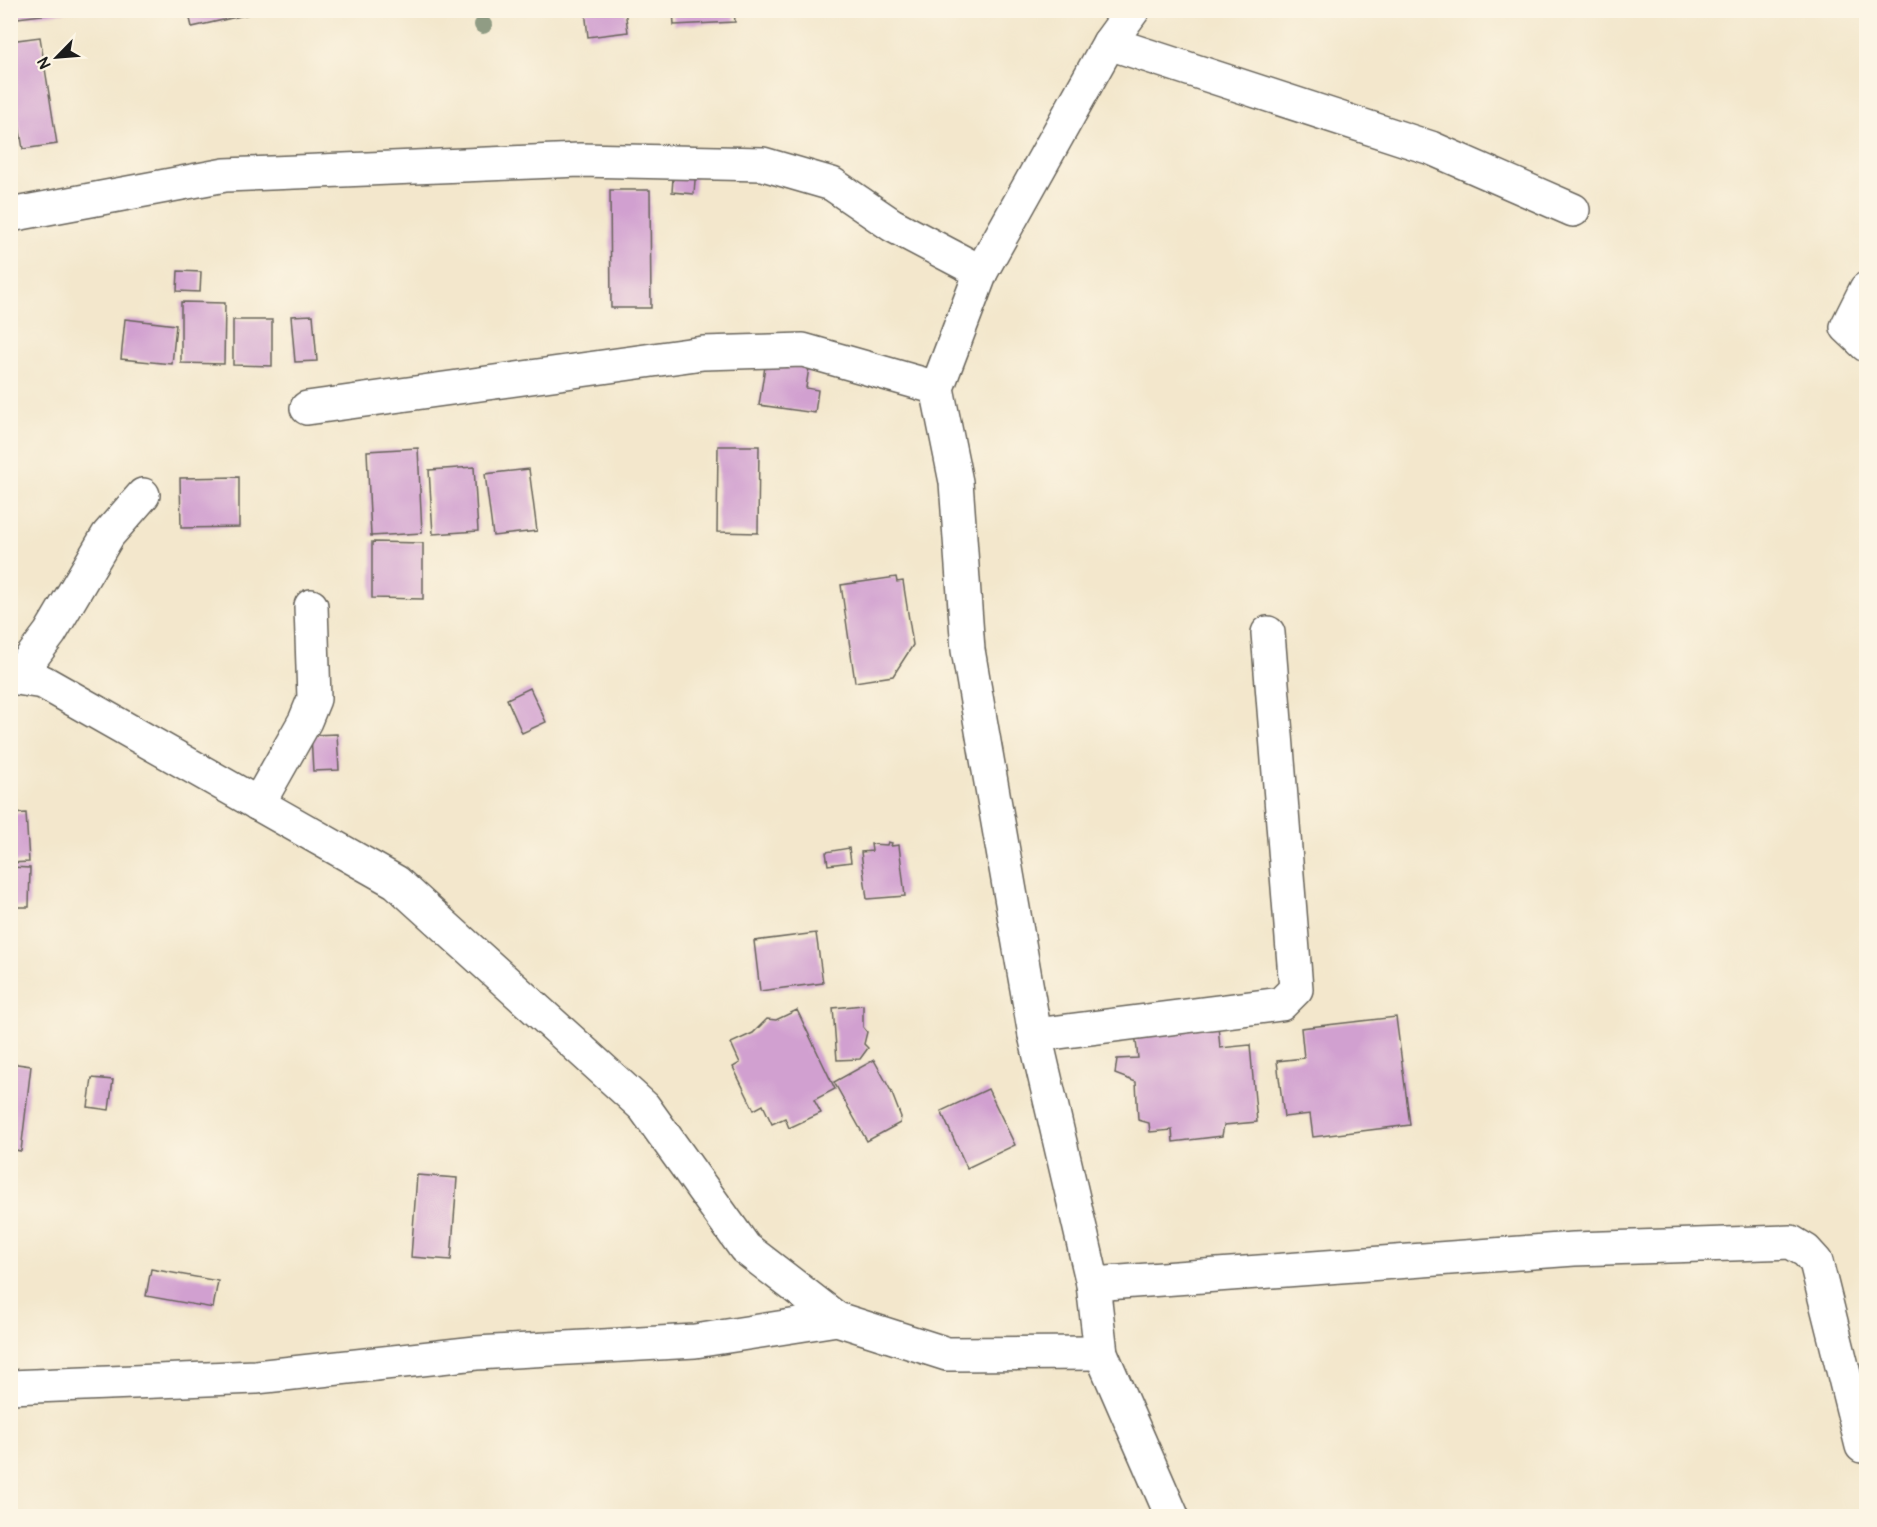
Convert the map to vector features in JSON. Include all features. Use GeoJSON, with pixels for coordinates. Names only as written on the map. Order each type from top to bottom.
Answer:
{"type":"FeatureCollection","features":[{"type":"Feature","properties":{"kind":"street"},"geometry":{"type":"LineString","coordinates":[[1133,10],[1109,43],[981,272],[938,388],[957,482],[968,650],[1035,1035],[1093,1284],[1101,1353],[1172,1516]]}},
{"type":"Feature","properties":{"kind":"street"},"geometry":{"type":"LineString","coordinates":[[1109,43],[1431,148],[1573,210]]}},
{"type":"Feature","properties":{"kind":"street"},"geometry":{"type":"LineString","coordinates":[[10,214],[225,175],[580,160],[763,164],[832,184],[892,225],[981,272]]}},
{"type":"Feature","properties":{"kind":"street"},"geometry":{"type":"LineString","coordinates":[[1866,289],[1847,327],[1866,345]]}},
{"type":"Feature","properties":{"kind":"street"},"geometry":{"type":"LineString","coordinates":[[307,408],[703,353],[803,350],[938,388]]}},
{"type":"Feature","properties":{"kind":"street"},"geometry":{"type":"LineString","coordinates":[[143,495],[108,535],[50,633],[14,677],[43,682],[396,882],[644,1107],[745,1248],[837,1319],[947,1354],[1101,1353]]}},
{"type":"Feature","properties":{"kind":"street"},"geometry":{"type":"LineString","coordinates":[[258,804],[305,722],[314,699],[310,606]]}},
{"type":"Feature","properties":{"kind":"street"},"geometry":{"type":"LineString","coordinates":[[1035,1035],[1281,1004],[1296,988],[1268,633]]}},
{"type":"Feature","properties":{"kind":"street"},"geometry":{"type":"LineString","coordinates":[[1093,1284],[1574,1249],[1791,1242],[1806,1251],[1816,1262],[1862,1446]]}},
{"type":"Feature","properties":{"kind":"street"},"geometry":{"type":"LineString","coordinates":[[10,1387],[256,1377],[476,1353],[694,1341],[837,1319]]}},
{"type":"Feature","properties":{"kind":"building"},"geometry":{"type":"Polygon","coordinates":[[[10,10],[65,10],[65,12],[10,19],[10,10]]]}},
{"type":"Feature","properties":{"kind":"building"},"geometry":{"type":"Polygon","coordinates":[[[188,10],[263,10],[263,11],[192,27],[188,10]]]}},
{"type":"Feature","properties":{"kind":"building"},"geometry":{"type":"Polygon","coordinates":[[[585,10],[625,10],[628,32],[588,37],[585,10]]]}},
{"type":"Feature","properties":{"kind":"building"},"geometry":{"type":"Polygon","coordinates":[[[673,10],[734,10],[735,22],[674,25],[673,10]]]}},
{"type":"Feature","properties":{"kind":"building"},"geometry":{"type":"Polygon","coordinates":[[[40,37],[57,144],[23,149],[10,71],[10,41],[40,37]]]}},
{"type":"Feature","properties":{"kind":"building"},"geometry":{"type":"Polygon","coordinates":[[[674,165],[696,167],[694,194],[672,192],[674,165]]]}},
{"type":"Feature","properties":{"kind":"building"},"geometry":{"type":"Polygon","coordinates":[[[610,190],[650,190],[651,308],[611,308],[610,190]]]}},
{"type":"Feature","properties":{"kind":"building"},"geometry":{"type":"Polygon","coordinates":[[[178,271],[201,272],[200,292],[177,291],[178,271]]]}},
{"type":"Feature","properties":{"kind":"building"},"geometry":{"type":"Polygon","coordinates":[[[181,302],[225,303],[224,364],[181,363],[181,302]]]}},
{"type":"Feature","properties":{"kind":"building"},"geometry":{"type":"Polygon","coordinates":[[[313,315],[317,361],[295,362],[291,316],[313,315]]]}},
{"type":"Feature","properties":{"kind":"building"},"geometry":{"type":"Polygon","coordinates":[[[125,319],[176,325],[172,364],[121,359],[125,319]]]}},
{"type":"Feature","properties":{"kind":"building"},"geometry":{"type":"Polygon","coordinates":[[[233,320],[272,320],[272,366],[233,365],[233,320]]]}},
{"type":"Feature","properties":{"kind":"building"},"geometry":{"type":"Polygon","coordinates":[[[766,360],[809,367],[806,388],[818,390],[815,413],[759,405],[766,360]]]}},
{"type":"Feature","properties":{"kind":"building"},"geometry":{"type":"Polygon","coordinates":[[[718,446],[759,446],[758,533],[717,532],[718,446]]]}},
{"type":"Feature","properties":{"kind":"building"},"geometry":{"type":"Polygon","coordinates":[[[418,448],[422,533],[371,536],[367,451],[418,448]]]}},
{"type":"Feature","properties":{"kind":"building"},"geometry":{"type":"Polygon","coordinates":[[[474,467],[478,531],[433,534],[429,470],[474,467]]]}},
{"type":"Feature","properties":{"kind":"building"},"geometry":{"type":"Polygon","coordinates":[[[529,469],[537,531],[493,536],[485,474],[529,469]]]}},
{"type":"Feature","properties":{"kind":"building"},"geometry":{"type":"Polygon","coordinates":[[[239,477],[239,527],[181,528],[180,478],[239,477]]]}},
{"type":"Feature","properties":{"kind":"building"},"geometry":{"type":"Polygon","coordinates":[[[372,542],[423,543],[423,599],[372,598],[372,542]]]}},
{"type":"Feature","properties":{"kind":"building"},"geometry":{"type":"Polygon","coordinates":[[[896,577],[897,582],[903,581],[913,645],[893,676],[855,682],[841,585],[896,577]]]}},
{"type":"Feature","properties":{"kind":"building"},"geometry":{"type":"Polygon","coordinates":[[[530,688],[546,722],[522,733],[507,699],[530,688]]]}},
{"type":"Feature","properties":{"kind":"building"},"geometry":{"type":"Polygon","coordinates":[[[337,734],[339,770],[313,771],[311,735],[337,734]]]}},
{"type":"Feature","properties":{"kind":"building"},"geometry":{"type":"Polygon","coordinates":[[[26,813],[29,862],[10,863],[10,814],[26,813]]]}},
{"type":"Feature","properties":{"kind":"building"},"geometry":{"type":"Polygon","coordinates":[[[888,842],[892,843],[891,846],[899,845],[905,896],[867,899],[861,852],[872,851],[871,844],[887,845],[888,842]]]}},
{"type":"Feature","properties":{"kind":"building"},"geometry":{"type":"Polygon","coordinates":[[[849,848],[851,862],[828,865],[826,852],[849,848]]]}},
{"type":"Feature","properties":{"kind":"building"},"geometry":{"type":"Polygon","coordinates":[[[10,867],[30,868],[29,907],[10,907],[10,867]]]}},
{"type":"Feature","properties":{"kind":"building"},"geometry":{"type":"Polygon","coordinates":[[[816,933],[823,983],[760,991],[754,941],[816,933]]]}},
{"type":"Feature","properties":{"kind":"building"},"geometry":{"type":"Polygon","coordinates":[[[863,1005],[863,1027],[867,1032],[864,1044],[868,1048],[860,1059],[837,1060],[833,1008],[863,1005]]]}},
{"type":"Feature","properties":{"kind":"building"},"geometry":{"type":"Polygon","coordinates":[[[797,1010],[835,1089],[814,1100],[821,1113],[789,1128],[785,1118],[772,1124],[763,1105],[754,1110],[733,1067],[740,1063],[731,1043],[753,1033],[767,1019],[776,1020],[797,1010]]]}},
{"type":"Feature","properties":{"kind":"building"},"geometry":{"type":"Polygon","coordinates":[[[1396,1017],[1410,1125],[1313,1137],[1310,1114],[1284,1117],[1277,1061],[1304,1058],[1301,1028],[1396,1017]]]}},
{"type":"Feature","properties":{"kind":"building"},"geometry":{"type":"Polygon","coordinates":[[[1218,1025],[1220,1048],[1250,1045],[1257,1122],[1224,1125],[1222,1136],[1173,1142],[1172,1130],[1150,1132],[1149,1123],[1138,1120],[1136,1082],[1115,1074],[1117,1059],[1138,1058],[1135,1033],[1218,1025]]]}},
{"type":"Feature","properties":{"kind":"building"},"geometry":{"type":"Polygon","coordinates":[[[874,1060],[891,1091],[901,1117],[900,1123],[867,1141],[834,1082],[874,1060]]]}},
{"type":"Feature","properties":{"kind":"building"},"geometry":{"type":"Polygon","coordinates":[[[10,1063],[31,1066],[21,1151],[10,1149],[10,1063]]]}},
{"type":"Feature","properties":{"kind":"building"},"geometry":{"type":"Polygon","coordinates":[[[92,1078],[113,1080],[109,1110],[88,1107],[92,1078]]]}},
{"type":"Feature","properties":{"kind":"building"},"geometry":{"type":"Polygon","coordinates":[[[988,1089],[1015,1145],[967,1168],[941,1111],[988,1089]]]}},
{"type":"Feature","properties":{"kind":"building"},"geometry":{"type":"Polygon","coordinates":[[[417,1175],[457,1178],[451,1260],[411,1257],[417,1175]]]}},
{"type":"Feature","properties":{"kind":"building"},"geometry":{"type":"Polygon","coordinates":[[[151,1269],[218,1281],[213,1308],[146,1296],[151,1269]]]}}]}
